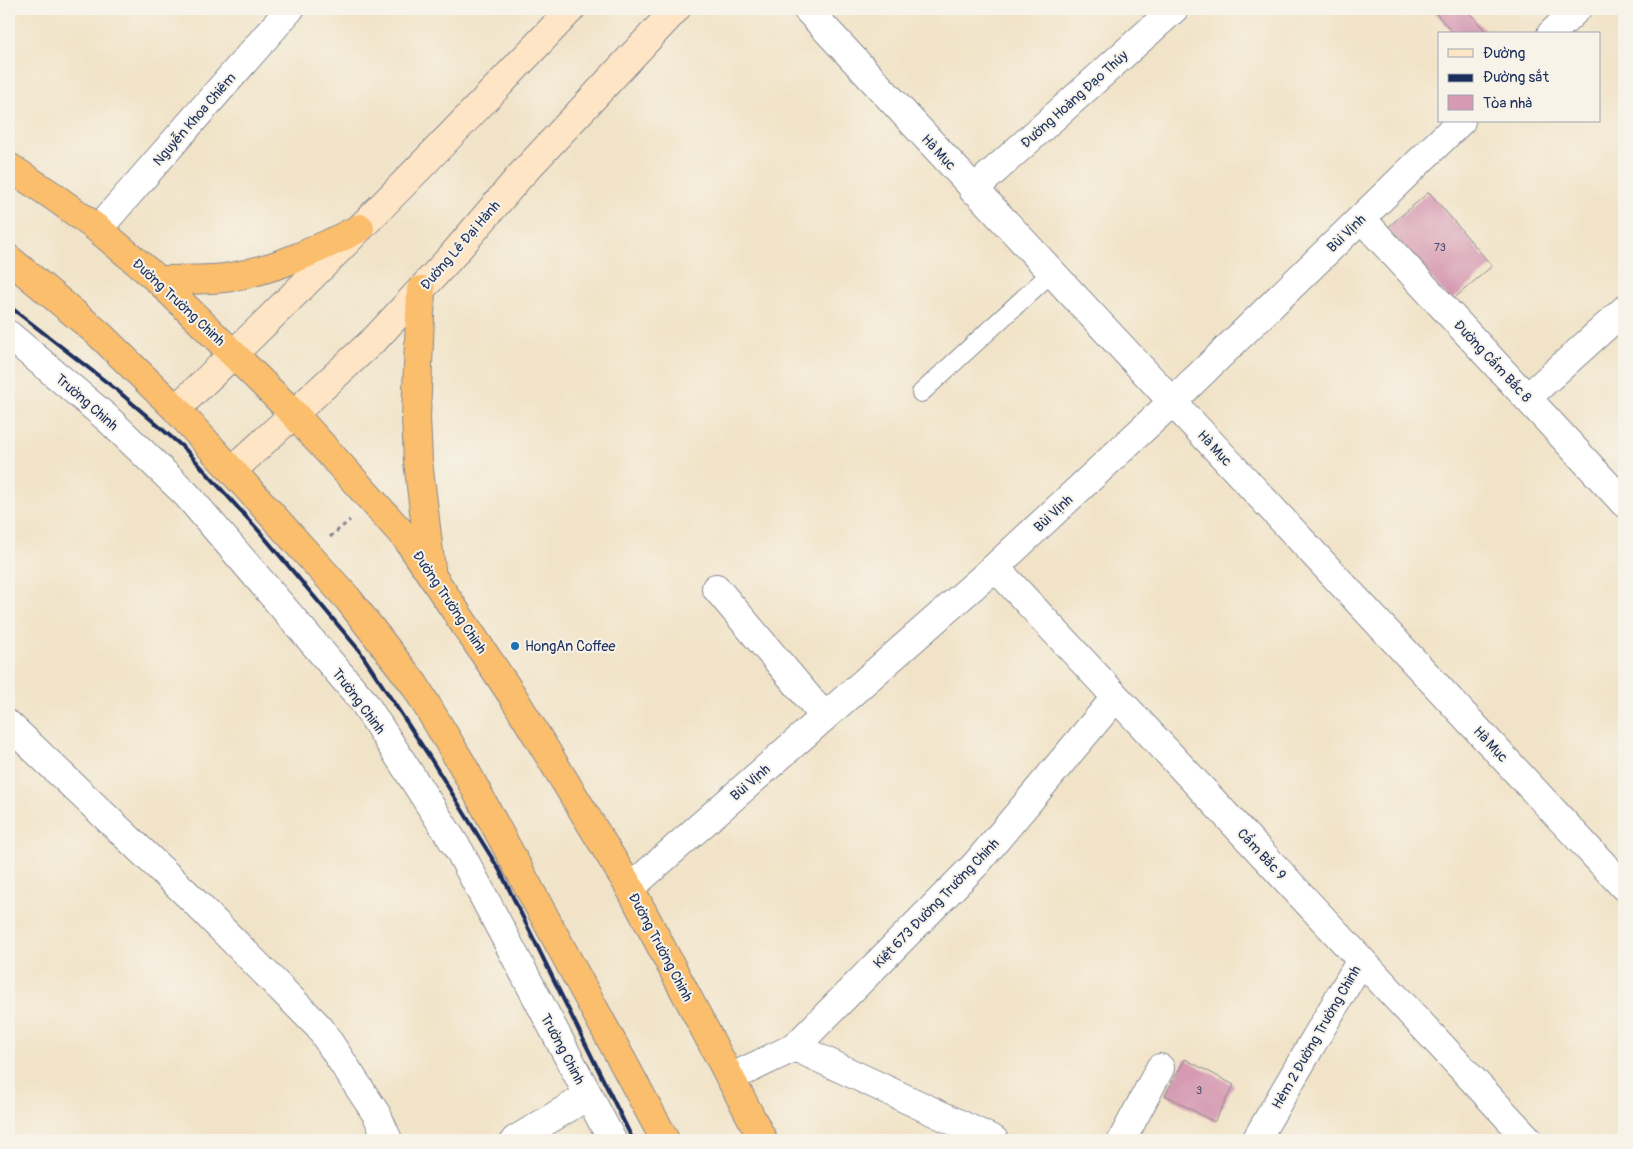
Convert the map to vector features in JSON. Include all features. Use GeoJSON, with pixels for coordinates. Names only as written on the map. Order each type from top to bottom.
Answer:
{"type":"FeatureCollection","features":[{"type":"Feature","properties":{"kind":"highway","name":"Đường Trường Chinh"},"geometry":{"type":"LineString","coordinates":[[9,167],[98,229],[158,280],[294,414],[407,539],[512,695],[630,888],[763,1140]]}},
{"type":"Feature","properties":{"kind":"highway"},"geometry":{"type":"LineString","coordinates":[[158,280],[230,277],[314,252],[360,228]]}},
{"type":"Feature","properties":{"kind":"highway"},"geometry":{"type":"LineString","coordinates":[[9,259],[99,334],[176,409],[348,599],[414,684],[463,766],[665,1140]]}},
{"type":"Feature","properties":{"kind":"highway"},"geometry":{"type":"LineString","coordinates":[[421,290],[416,417],[418,461],[431,573]]}},
{"type":"Feature","properties":{"kind":"main road"},"geometry":{"type":"LineString","coordinates":[[176,409],[360,228],[571,9]]}},
{"type":"Feature","properties":{"kind":"main road","name":"Đường Lê Đại Hành"},"geometry":{"type":"LineString","coordinates":[[233,470],[377,337],[421,290],[520,176],[676,9]]}},
{"type":"Feature","properties":{"kind":"street","name":"Nguyễn Khoa Chiêm"},"geometry":{"type":"LineString","coordinates":[[98,229],[290,9]]}},
{"type":"Feature","properties":{"kind":"street","name":"Hà Mục"},"geometry":{"type":"LineString","coordinates":[[807,9],[1624,887]]}},
{"type":"Feature","properties":{"kind":"street","name":"Đường Hoàng Đạo Thúy"},"geometry":{"type":"LineString","coordinates":[[974,190],[1174,9]]}},
{"type":"Feature","properties":{"kind":"street"},"geometry":{"type":"LineString","coordinates":[[1553,32],[1577,9]]}},
{"type":"Feature","properties":{"kind":"street","name":"Bùi Vịnh"},"geometry":{"type":"LineString","coordinates":[[630,888],[995,567],[1172,402],[1460,122]]}},
{"type":"Feature","properties":{"kind":"street","name":"Đường Cẩm Bắc 8"},"geometry":{"type":"LineString","coordinates":[[1361,218],[1624,503]]}},
{"type":"Feature","properties":{"kind":"street"},"geometry":{"type":"LineString","coordinates":[[1527,398],[1624,310]]}},
{"type":"Feature","properties":{"kind":"street","name":"Trường Chinh"},"geometry":{"type":"LineString","coordinates":[[9,335],[107,418],[187,495],[363,701],[460,852],[612,1140]]}},
{"type":"Feature","properties":{"kind":"street","name":"Cẩm Bắc 9"},"geometry":{"type":"LineString","coordinates":[[995,567],[1529,1140]]}},
{"type":"Feature","properties":{"kind":"street"},"geometry":{"type":"LineString","coordinates":[[716,588],[824,716]]}},
{"type":"Feature","properties":{"kind":"street","name":"Kiệt 673 Đường Trường Chinh"},"geometry":{"type":"LineString","coordinates":[[730,1078],[795,1047],[976,864],[1116,697]]}},
{"type":"Feature","properties":{"kind":"street"},"geometry":{"type":"LineString","coordinates":[[9,725],[188,895],[319,1028],[377,1115],[388,1140]]}},
{"type":"Feature","properties":{"kind":"street","name":"Hẻm 2 Đường Trường Chinh"},"geometry":{"type":"LineString","coordinates":[[1256,1140],[1361,960]]}},
{"type":"Feature","properties":{"kind":"street"},"geometry":{"type":"LineString","coordinates":[[795,1047],[994,1140]]}},
{"type":"Feature","properties":{"kind":"street"},"geometry":{"type":"LineString","coordinates":[[1122,1140],[1160,1068]]}},
{"type":"Feature","properties":{"kind":"street"},"geometry":{"type":"LineString","coordinates":[[515,1140],[588,1096]]}},
{"type":"Feature","properties":{"kind":"lane"},"geometry":{"type":"LineString","coordinates":[[921,393],[1051,273]]}},
{"type":"Feature","properties":{"kind":"path"},"geometry":{"type":"LineString","coordinates":[[309,556],[373,500]]}},
{"type":"Feature","properties":{"kind":"building"},"geometry":{"type":"Polygon","coordinates":[[[1432,9],[1466,9],[1486,32],[1452,32],[1432,9]]]}},
{"type":"Feature","properties":{"kind":"building"},"geometry":{"type":"Polygon","coordinates":[[[1429,192],[1492,266],[1451,301],[1387,228],[1429,192]]]}},
{"type":"Feature","properties":{"kind":"building"},"geometry":{"type":"Polygon","coordinates":[[[1185,1059],[1234,1085],[1214,1122],[1165,1095],[1185,1059]]]}},
{"type":"Feature","properties":{"kind":"railway"},"geometry":{"type":"LineString","coordinates":[[9,306],[118,391],[185,449],[259,531],[359,650],[429,756],[500,871],[633,1140]]}},
{"type":"Feature","properties":{"kind":"place","name":"HongAn Coffee"},"geometry":{"type":"Point","coordinates":[515,646]}}]}
